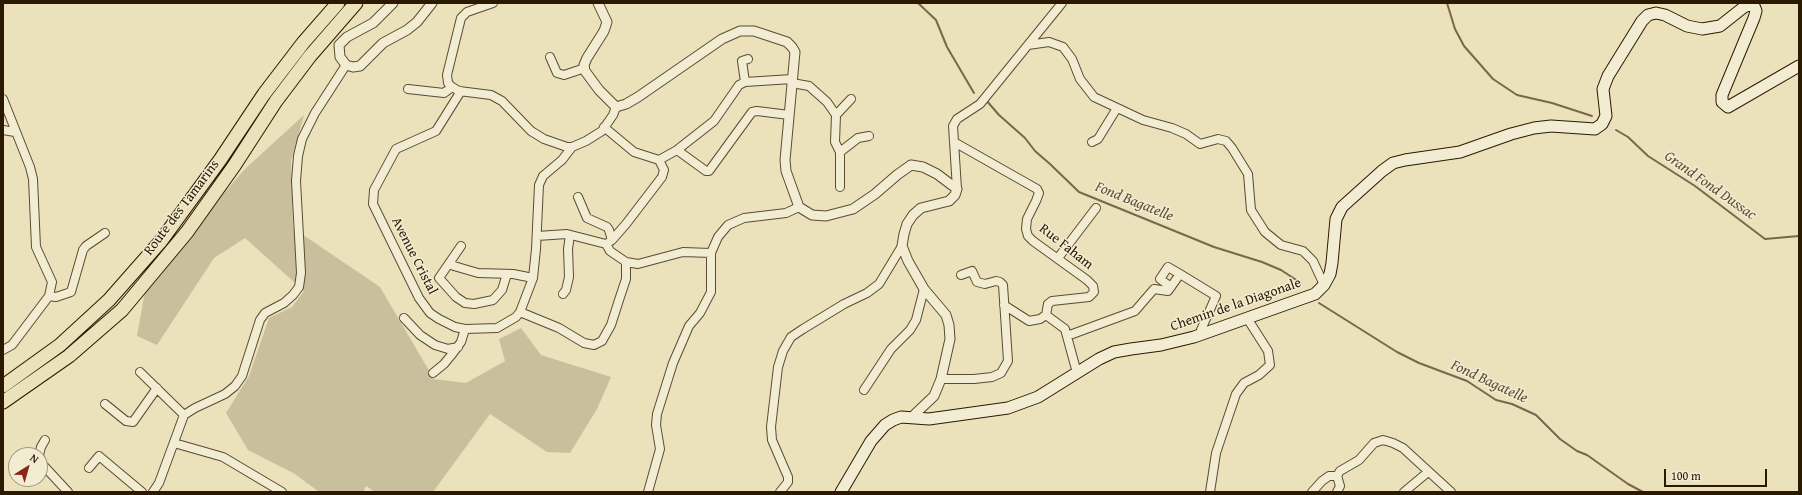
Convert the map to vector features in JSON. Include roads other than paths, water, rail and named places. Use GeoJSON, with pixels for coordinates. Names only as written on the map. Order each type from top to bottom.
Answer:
{"type":"FeatureCollection","features":[{"type":"Feature","properties":{"kind":"highway","name":"Route des Tamarins"},"geometry":{"type":"LineString","coordinates":[[3,386],[60,345],[109,300],[161,241],[220,160],[264,94],[303,43],[338,3]]}},
{"type":"Feature","properties":{"kind":"highway","name":"Route des Tamarins"},"geometry":{"type":"LineString","coordinates":[[3,402],[69,356],[122,310],[187,232],[234,166],[276,101],[310,56],[356,3]]}},
{"type":"Feature","properties":{"kind":"main road"},"geometry":{"type":"LineString","coordinates":[[1324,285],[1331,268],[1336,219],[1342,207],[1376,175],[1393,163],[1460,152],[1510,134],[1534,128],[1551,126],[1595,129],[1602,124],[1606,116],[1603,89],[1608,76],[1642,21],[1648,15],[1656,13],[1664,15],[1687,26],[1702,30],[1720,26],[1744,7],[1748,5],[1754,6],[1756,11],[1754,18],[1722,95],[1722,102],[1728,107],[1799,66]]}},
{"type":"Feature","properties":{"kind":"main road","name":"Chemin de la Diagonale"},"geometry":{"type":"LineString","coordinates":[[841,492],[876,433],[892,420],[901,417],[929,419],[1008,408],[1038,397],[1099,359],[1114,352],[1161,345],[1201,334],[1316,294],[1324,285]]}},
{"type":"Feature","properties":{"kind":"street"},"geometry":{"type":"LineString","coordinates":[[393,3],[390,8],[373,22],[347,37],[339,45],[340,57],[346,65],[360,66],[383,42],[406,30],[417,22],[432,3]]}},
{"type":"Feature","properties":{"kind":"street"},"geometry":{"type":"LineString","coordinates":[[493,3],[467,12],[461,18],[447,75],[448,82],[452,87],[461,91],[491,95],[502,101],[531,131],[556,145],[572,147]]}},
{"type":"Feature","properties":{"kind":"street"},"geometry":{"type":"LineString","coordinates":[[598,3],[608,22],[587,58],[585,72],[599,90],[616,107]]}},
{"type":"Feature","properties":{"kind":"street"},"geometry":{"type":"LineString","coordinates":[[780,492],[788,482],[788,477],[772,440],[771,427],[778,367],[783,351],[791,337],[803,328],[844,304],[867,293],[878,284],[902,246],[907,224],[914,215],[921,208],[949,201],[955,195],[957,189],[953,126],[957,119],[980,104],[1062,3]]}},
{"type":"Feature","properties":{"kind":"street"},"geometry":{"type":"LineString","coordinates":[[616,107],[626,104],[638,97],[722,39],[740,31],[754,31],[787,42],[792,46],[795,52],[785,160],[786,172],[799,207],[812,216],[826,216],[853,208],[875,194],[896,175],[911,165],[923,167],[937,174],[957,189]]}},
{"type":"Feature","properties":{"kind":"street"},"geometry":{"type":"LineString","coordinates":[[1028,45],[1049,42],[1063,47],[1072,59],[1080,79],[1094,97],[1143,120],[1172,128],[1186,134],[1200,144],[1218,139],[1226,141],[1248,174],[1251,210],[1265,232],[1281,245],[1303,251],[1313,261],[1324,285]]}},
{"type":"Feature","properties":{"kind":"street"},"geometry":{"type":"LineString","coordinates":[[550,57],[557,73],[564,75],[585,68]]}},
{"type":"Feature","properties":{"kind":"street"},"geometry":{"type":"LineString","coordinates":[[745,82],[742,61],[748,59]]}},
{"type":"Feature","properties":{"kind":"street"},"geometry":{"type":"LineString","coordinates":[[153,492],[159,483],[184,415],[195,408],[225,394],[235,386],[242,376],[262,317],[265,313],[284,303],[299,287],[301,273],[296,181],[298,156],[302,139],[315,113],[346,65]]}},
{"type":"Feature","properties":{"kind":"street"},"geometry":{"type":"LineString","coordinates":[[659,160],[677,150],[718,116],[736,88],[745,82],[792,81],[808,86],[827,102],[836,115],[835,142],[840,152],[840,187]]}},
{"type":"Feature","properties":{"kind":"street"},"geometry":{"type":"LineString","coordinates":[[408,89],[444,93],[452,87]]}},
{"type":"Feature","properties":{"kind":"street","name":"Avenue Cristal"},"geometry":{"type":"LineString","coordinates":[[461,91],[436,131],[396,149],[374,190],[372,204],[419,298],[430,313],[455,327],[465,329],[497,328],[516,317],[520,312]]}},
{"type":"Feature","properties":{"kind":"street"},"geometry":{"type":"LineString","coordinates":[[3,99],[15,132],[27,156],[32,173],[36,247],[52,282],[49,296],[12,345],[3,350]]}},
{"type":"Feature","properties":{"kind":"street"},"geometry":{"type":"LineString","coordinates":[[836,115],[851,99]]}},
{"type":"Feature","properties":{"kind":"street"},"geometry":{"type":"LineString","coordinates":[[616,107],[613,115],[604,127],[586,141],[572,147],[562,160],[543,176],[540,185],[533,278],[520,312],[559,328],[584,343],[594,345],[602,341],[611,325],[626,279],[626,262]]}},
{"type":"Feature","properties":{"kind":"street"},"geometry":{"type":"LineString","coordinates":[[1092,142],[1098,139],[1117,108]]}},
{"type":"Feature","properties":{"kind":"street"},"geometry":{"type":"LineString","coordinates":[[677,150],[706,171],[709,171],[752,112],[757,111],[789,115]]}},
{"type":"Feature","properties":{"kind":"street"},"geometry":{"type":"LineString","coordinates":[[604,127],[634,152],[659,160],[664,170],[662,177],[626,224],[609,242]]}},
{"type":"Feature","properties":{"kind":"street"},"geometry":{"type":"LineString","coordinates":[[3,130],[15,132]]}},
{"type":"Feature","properties":{"kind":"street"},"geometry":{"type":"LineString","coordinates":[[840,152],[858,138],[869,136]]}},
{"type":"Feature","properties":{"kind":"street","name":"Rue Faham"},"geometry":{"type":"LineString","coordinates":[[954,142],[1037,189],[1039,193],[1027,219],[1026,229],[1028,236],[1093,286],[1094,292],[1084,298],[1052,301],[1048,304],[1046,314]]}},
{"type":"Feature","properties":{"kind":"street"},"geometry":{"type":"LineString","coordinates":[[578,197],[587,218],[606,227],[610,251],[626,262],[638,264],[683,252],[711,253]]}},
{"type":"Feature","properties":{"kind":"street"},"geometry":{"type":"LineString","coordinates":[[648,492],[660,449],[656,425],[657,414],[673,363],[689,326],[700,312],[711,292],[711,253],[718,237],[728,225],[744,218],[786,213],[799,207]]}},
{"type":"Feature","properties":{"kind":"street"},"geometry":{"type":"LineString","coordinates":[[1058,258],[1096,208]]}},
{"type":"Feature","properties":{"kind":"street"},"geometry":{"type":"LineString","coordinates":[[49,296],[56,297],[71,292],[83,250],[86,246],[106,233]]}},
{"type":"Feature","properties":{"kind":"street"},"geometry":{"type":"LineString","coordinates":[[537,236],[570,235],[609,242]]}},
{"type":"Feature","properties":{"kind":"street"},"geometry":{"type":"LineString","coordinates":[[563,294],[566,290],[569,277],[568,249],[570,235]]}},
{"type":"Feature","properties":{"kind":"street"},"geometry":{"type":"LineString","coordinates":[[461,246],[439,278],[456,297],[465,303],[478,304],[493,300],[502,290],[507,274]]}},
{"type":"Feature","properties":{"kind":"street"},"geometry":{"type":"LineString","coordinates":[[902,246],[908,261],[924,289],[946,315],[949,325],[950,339],[941,379],[934,396],[913,417]]}},
{"type":"Feature","properties":{"kind":"street"},"geometry":{"type":"LineString","coordinates":[[450,263],[454,266],[478,273],[507,274],[533,278]]}},
{"type":"Feature","properties":{"kind":"street"},"geometry":{"type":"LineString","coordinates":[[1171,287],[1160,279],[1168,267],[1216,296],[1201,330],[1201,334]]}},
{"type":"Feature","properties":{"kind":"street"},"geometry":{"type":"LineString","coordinates":[[941,379],[974,379],[992,377],[1001,373],[1008,360],[1002,285],[1000,282],[985,284],[977,282],[972,271],[961,275]]}},
{"type":"Feature","properties":{"kind":"street"},"geometry":{"type":"LineString","coordinates":[[1067,336],[1135,311],[1154,289],[1168,291],[1180,274]]}},
{"type":"Feature","properties":{"kind":"street"},"geometry":{"type":"LineString","coordinates":[[864,390],[891,349],[910,330],[916,320],[924,289]]}},
{"type":"Feature","properties":{"kind":"street"},"geometry":{"type":"LineString","coordinates":[[1004,305],[1029,321],[1040,319],[1046,314],[1065,329],[1077,373]]}},
{"type":"Feature","properties":{"kind":"street"},"geometry":{"type":"LineString","coordinates":[[404,318],[420,335],[435,345],[448,349],[458,347]]}},
{"type":"Feature","properties":{"kind":"street"},"geometry":{"type":"LineString","coordinates":[[1210,492],[1216,453],[1236,394],[1244,382],[1259,375],[1270,366],[1268,351],[1248,318]]}},
{"type":"Feature","properties":{"kind":"street"},"geometry":{"type":"LineString","coordinates":[[433,373],[444,364],[458,347],[465,329]]}},
{"type":"Feature","properties":{"kind":"street"},"geometry":{"type":"LineString","coordinates":[[140,372],[184,415]]}},
{"type":"Feature","properties":{"kind":"street"},"geometry":{"type":"LineString","coordinates":[[105,404],[126,422],[133,422],[157,388]]}},
{"type":"Feature","properties":{"kind":"street"},"geometry":{"type":"LineString","coordinates":[[41,447],[45,440]]}},
{"type":"Feature","properties":{"kind":"street"},"geometry":{"type":"LineString","coordinates":[[1337,492],[1340,486],[1337,476],[1340,471],[1359,460],[1374,443],[1383,440],[1402,448],[1418,460],[1428,472],[1451,492]]}},
{"type":"Feature","properties":{"kind":"street"},"geometry":{"type":"LineString","coordinates":[[174,443],[222,457],[282,492]]}},
{"type":"Feature","properties":{"kind":"street"},"geometry":{"type":"LineString","coordinates":[[89,468],[99,456],[142,492]]}},
{"type":"Feature","properties":{"kind":"street"},"geometry":{"type":"LineString","coordinates":[[48,471],[68,492]]}},
{"type":"Feature","properties":{"kind":"street"},"geometry":{"type":"LineString","coordinates":[[1404,492],[1428,472]]}},
{"type":"Feature","properties":{"kind":"street"},"geometry":{"type":"LineString","coordinates":[[1312,492],[1329,476],[1337,476]]}},
{"type":"Feature","properties":{"kind":"waterway","name":"Fond Bagatelle"},"geometry":{"type":"LineString","coordinates":[[918,3],[936,20],[947,47],[974,93]]}},
{"type":"Feature","properties":{"kind":"waterway","name":"Grand Fond Dussac"},"geometry":{"type":"LineString","coordinates":[[1447,3],[1455,29],[1464,46],[1493,79],[1517,95],[1552,103],[1592,116]]}},
{"type":"Feature","properties":{"kind":"waterway","name":"Fond Bagatelle"},"geometry":{"type":"LineString","coordinates":[[986,100],[999,115],[1025,138],[1035,151],[1079,192],[1214,247],[1262,262],[1281,270],[1301,283]]}},
{"type":"Feature","properties":{"kind":"waterway","name":"Grand Fond Dussac"},"geometry":{"type":"LineString","coordinates":[[1616,130],[1628,137],[1648,156],[1695,186],[1765,239],[1799,236]]}},
{"type":"Feature","properties":{"kind":"waterway","name":"Fond Bagatelle"},"geometry":{"type":"LineString","coordinates":[[1319,303],[1397,352],[1419,363],[1467,381],[1496,400],[1512,404],[1536,415],[1560,439],[1577,451],[1587,455],[1628,484],[1643,492]]}}]}
